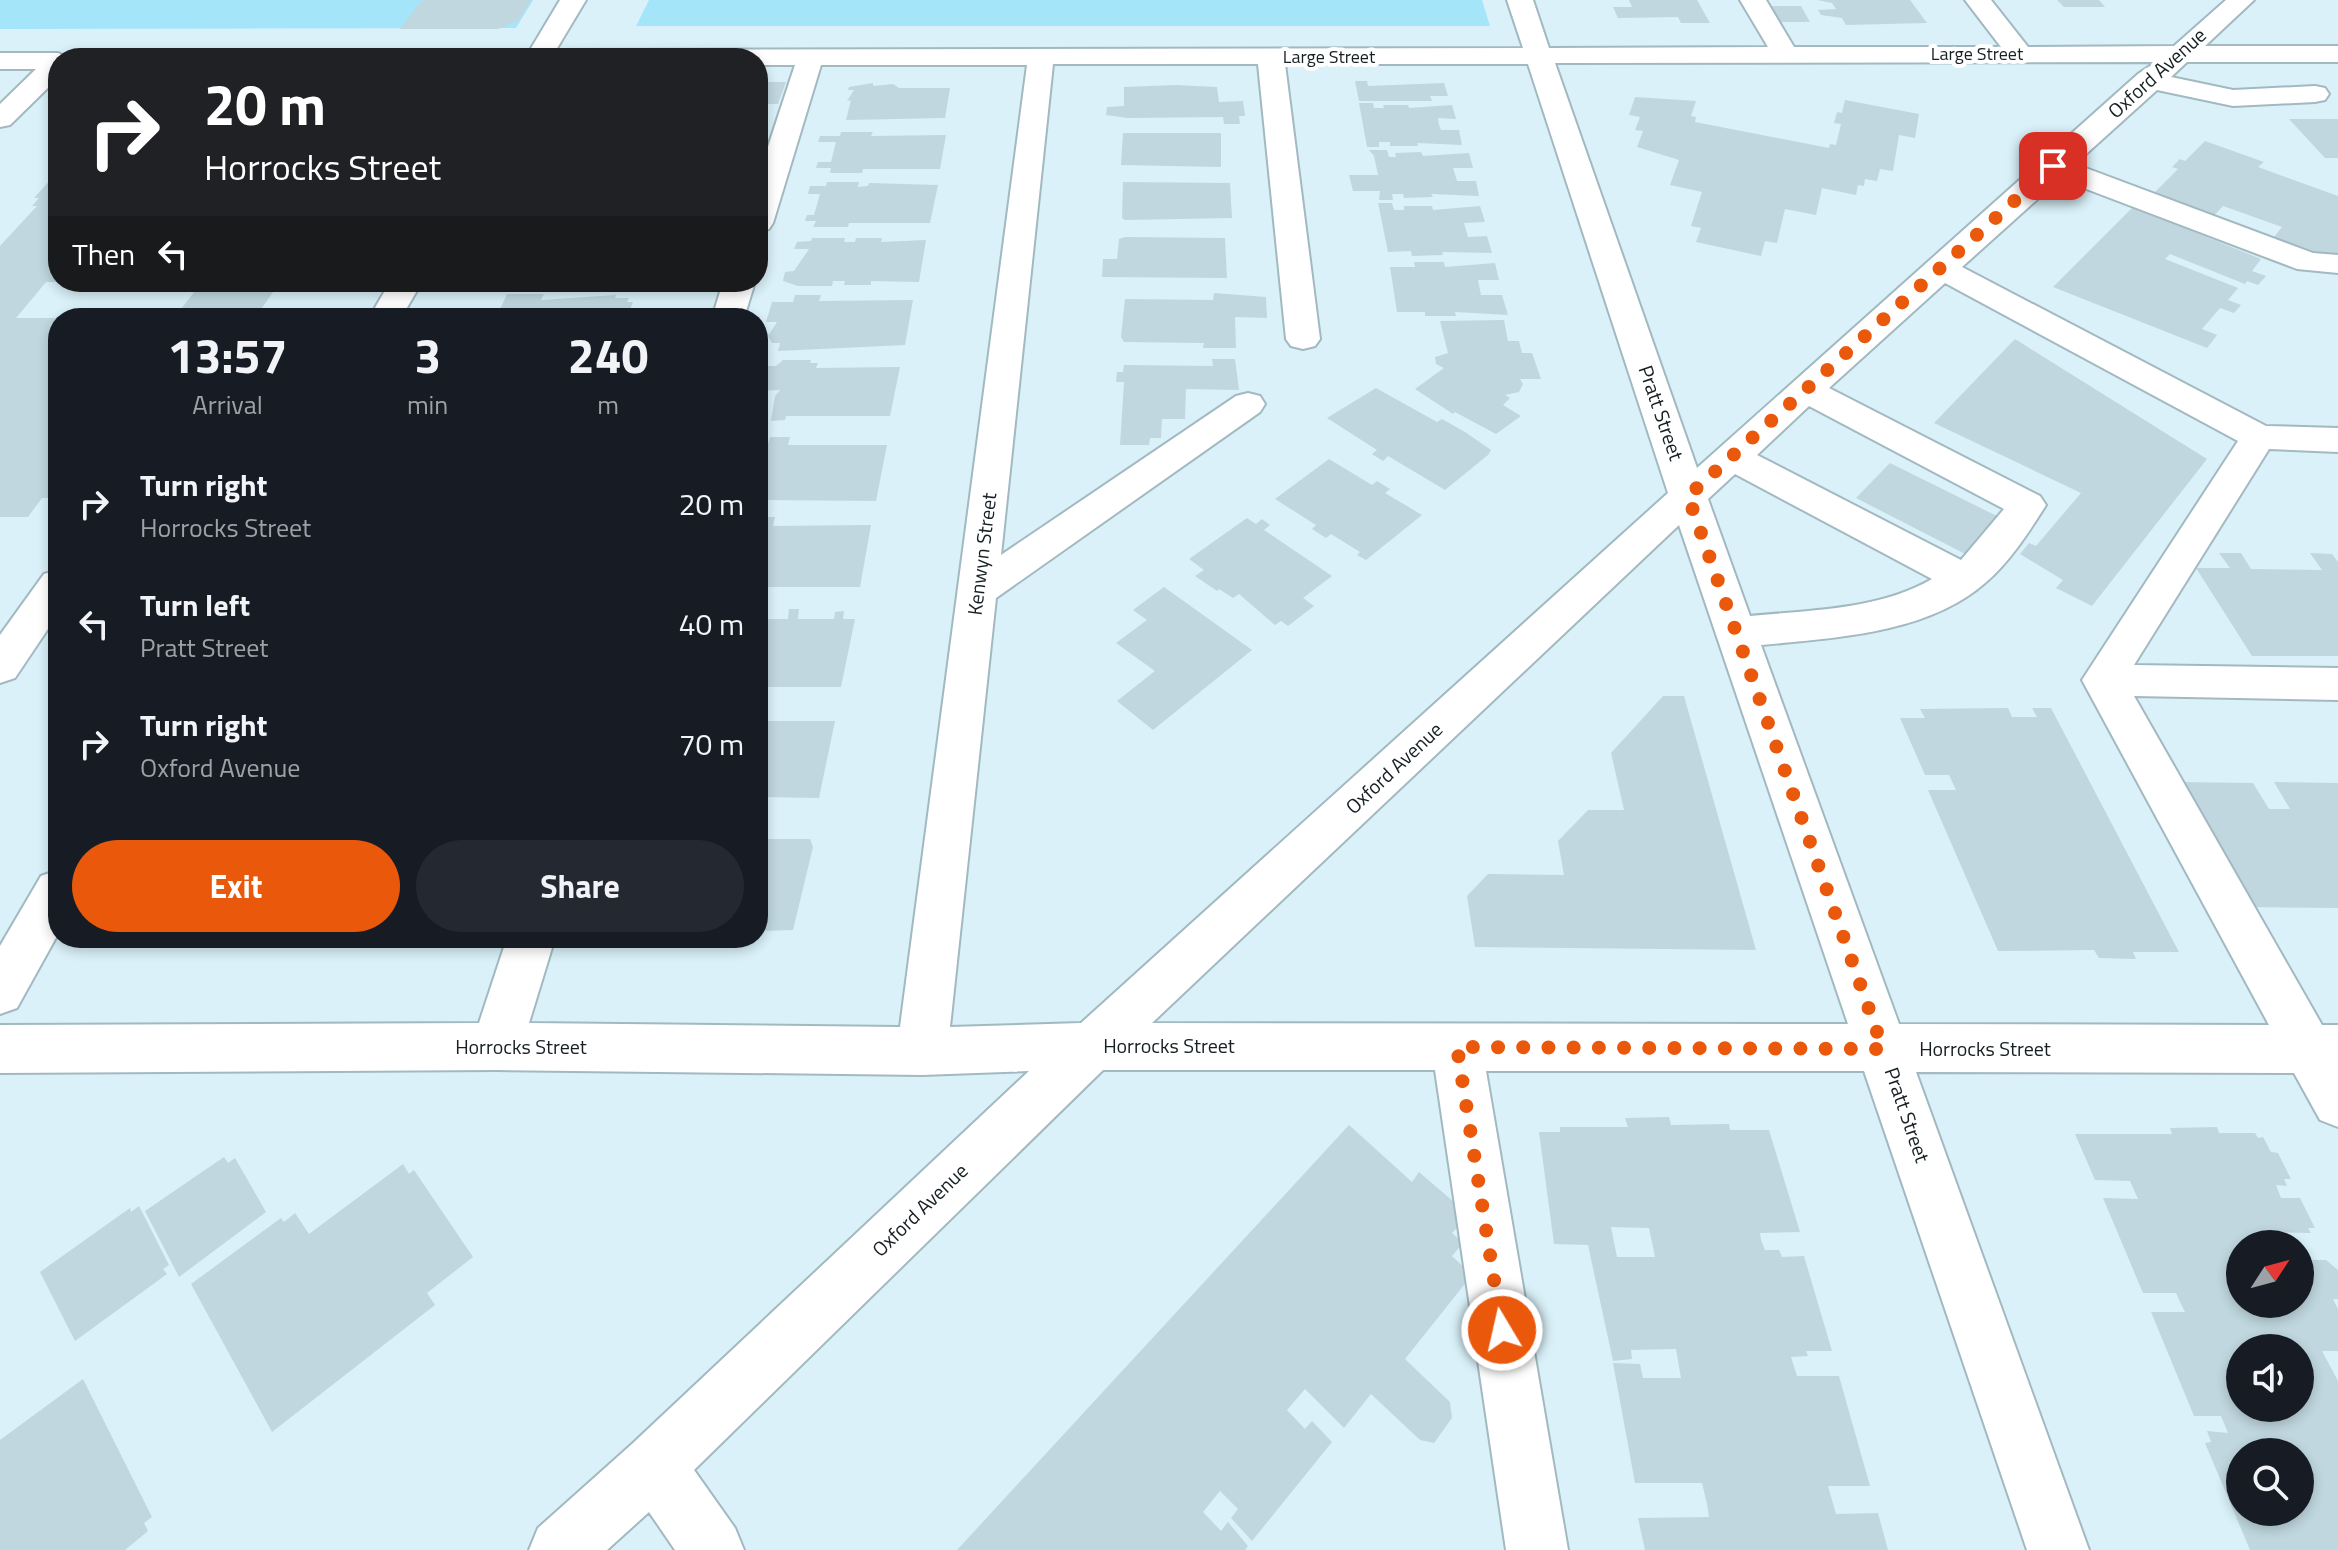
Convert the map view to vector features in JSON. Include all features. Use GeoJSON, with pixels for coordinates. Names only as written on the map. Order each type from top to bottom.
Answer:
{"type":"FeatureCollection","features":[{"type":"Feature","properties":{"kind":"street"},"geometry":{"type":"LineString","coordinates":[[544,48],[573,0]]}},
{"type":"Feature","properties":{"kind":"street","name":"Pratt Street"},"geometry":{"type":"LineString","coordinates":[[1520,0],[1688,496],[2058,1550]]}},
{"type":"Feature","properties":{"kind":"street"},"geometry":{"type":"LineString","coordinates":[[1753,0],[1786,55]]}},
{"type":"Feature","properties":{"kind":"street"},"geometry":{"type":"LineString","coordinates":[[1978,0],[2020,54]]}},
{"type":"Feature","properties":{"kind":"street","name":"Oxford Avenue"},"geometry":{"type":"LineString","coordinates":[[560,1550],[654,1466],[1092,1046],[1688,496],[2163,66],[2241,0]]}},
{"type":"Feature","properties":{"kind":"street","name":"Large Street"},"geometry":{"type":"LineString","coordinates":[[768,56],[1271,58],[2020,54],[2163,66],[2272,54],[2338,54]]}},
{"type":"Feature","properties":{"kind":"street"},"geometry":{"type":"LineString","coordinates":[[2272,54],[2326,94]]}},
{"type":"Feature","properties":{"kind":"street"},"geometry":{"type":"LineString","coordinates":[[768,191],[811,56]]}},
{"type":"Feature","properties":{"kind":"street","name":"Kenwyn Street"},"geometry":{"type":"LineString","coordinates":[[922,1051],[1041,57]]}},
{"type":"Feature","properties":{"kind":"street"},"geometry":{"type":"LineString","coordinates":[[1271,58],[1303,339]]}},
{"type":"Feature","properties":{"kind":"street"},"geometry":{"type":"LineString","coordinates":[[0,61],[48,62]]}},
{"type":"Feature","properties":{"kind":"street"},"geometry":{"type":"LineString","coordinates":[[2163,66],[2233,98],[2326,94]]}},
{"type":"Feature","properties":{"kind":"street"},"geometry":{"type":"LineString","coordinates":[[0,119],[48,72]]}},
{"type":"Feature","properties":{"kind":"street"},"geometry":{"type":"LineString","coordinates":[[2053,166],[2323,263],[2338,299]]}},
{"type":"Feature","properties":{"kind":"street"},"geometry":{"type":"LineString","coordinates":[[1940,268],[2259,437],[2338,440]]}},
{"type":"Feature","properties":{"kind":"street"},"geometry":{"type":"LineString","coordinates":[[1736,632],[1853,620],[1923,599],[1964,579],[2027,505],[1805,390]]}},
{"type":"Feature","properties":{"kind":"street"},"geometry":{"type":"LineString","coordinates":[[977,591],[1248,404]]}},
{"type":"Feature","properties":{"kind":"street"},"geometry":{"type":"LineString","coordinates":[[2103,680],[2259,437]]}},
{"type":"Feature","properties":{"kind":"street"},"geometry":{"type":"LineString","coordinates":[[1732,457],[1964,579]]}},
{"type":"Feature","properties":{"kind":"street"},"geometry":{"type":"LineString","coordinates":[[0,667],[48,598]]}},
{"type":"Feature","properties":{"kind":"street"},"geometry":{"type":"LineString","coordinates":[[2103,680],[2338,684]]}},
{"type":"Feature","properties":{"kind":"street"},"geometry":{"type":"LineString","coordinates":[[2103,680],[2323,1049],[2338,1102]]}},
{"type":"Feature","properties":{"kind":"street"},"geometry":{"type":"LineString","coordinates":[[0,992],[48,908]]}},
{"type":"Feature","properties":{"kind":"street"},"geometry":{"type":"LineString","coordinates":[[497,1046],[528,948]]}},
{"type":"Feature","properties":{"kind":"street","name":"Horrocks Street"},"geometry":{"type":"LineString","coordinates":[[0,1049],[497,1046],[922,1051],[1092,1046],[2323,1049]]}},
{"type":"Feature","properties":{"kind":"street"},"geometry":{"type":"LineString","coordinates":[[1457,1047],[1537,1550]]}},
{"type":"Feature","properties":{"kind":"street"},"geometry":{"type":"LineString","coordinates":[[654,1466],[713,1550]]}},
{"type":"Feature","properties":{"kind":"shaded area"},"geometry":{"type":"Polygon","coordinates":[[[0,0],[533,0],[516,28],[0,29],[0,0]]]}},
{"type":"Feature","properties":{"kind":"shaded area"},"geometry":{"type":"Polygon","coordinates":[[[649,0],[1482,0],[1490,26],[636,26],[649,0]]]}},
{"type":"Feature","properties":{"kind":"building"},"geometry":{"type":"Polygon","coordinates":[[[531,0],[518,21],[498,29],[400,29],[420,2],[531,0]]]}},
{"type":"Feature","properties":{"kind":"building"},"geometry":{"type":"Polygon","coordinates":[[[1629,0],[1697,0],[1710,23],[1681,23],[1678,17],[1618,18],[1613,7],[1632,7],[1629,0]]]}},
{"type":"Feature","properties":{"kind":"building"},"geometry":{"type":"Polygon","coordinates":[[[1817,0],[1910,0],[1927,23],[1846,25],[1842,18],[1821,15],[1818,10],[1836,9],[1832,3],[1817,0]]]}},
{"type":"Feature","properties":{"kind":"building"},"geometry":{"type":"Polygon","coordinates":[[[2057,0],[2099,0],[2105,7],[2064,7],[2057,0]]]}},
{"type":"Feature","properties":{"kind":"building"},"geometry":{"type":"Polygon","coordinates":[[[1766,6],[1801,6],[1810,22],[1776,22],[1766,6]]]}},
{"type":"Feature","properties":{"kind":"building"},"geometry":{"type":"Polygon","coordinates":[[[1355,81],[1367,81],[1368,86],[1444,83],[1448,96],[1430,96],[1432,101],[1359,101],[1355,81]]]}},
{"type":"Feature","properties":{"kind":"building"},"geometry":{"type":"Polygon","coordinates":[[[768,82],[786,82],[778,104],[768,104],[768,82]]]}},
{"type":"Feature","properties":{"kind":"building"},"geometry":{"type":"Polygon","coordinates":[[[873,83],[873,86],[893,84],[899,88],[950,88],[945,118],[846,120],[851,100],[847,101],[854,90],[848,90],[849,87],[873,83]]]}},
{"type":"Feature","properties":{"kind":"building"},"geometry":{"type":"Polygon","coordinates":[[[1124,87],[1217,87],[1219,102],[1243,101],[1245,116],[1239,116],[1240,124],[1224,124],[1223,117],[1127,118],[1106,115],[1107,107],[1124,106],[1124,87]]]}},
{"type":"Feature","properties":{"kind":"building"},"geometry":{"type":"Polygon","coordinates":[[[1635,97],[1696,101],[1691,116],[1696,117],[1695,122],[1829,148],[1830,144],[1836,145],[1841,124],[1834,123],[1837,112],[1842,113],[1845,100],[1919,114],[1915,138],[1899,135],[1893,171],[1880,169],[1877,181],[1865,179],[1864,186],[1858,185],[1856,195],[1822,188],[1816,215],[1785,209],[1777,243],[1765,241],[1761,256],[1696,242],[1701,228],[1691,226],[1702,192],[1670,185],[1679,160],[1637,147],[1643,131],[1635,130],[1640,117],[1629,115],[1635,97]]]}},
{"type":"Feature","properties":{"kind":"building"},"geometry":{"type":"Polygon","coordinates":[[[1359,103],[1373,103],[1374,108],[1384,108],[1383,105],[1408,105],[1409,108],[1452,105],[1456,119],[1438,118],[1439,125],[1441,130],[1459,130],[1462,145],[1417,143],[1418,146],[1390,146],[1390,142],[1379,142],[1379,147],[1367,147],[1359,103]]]}},
{"type":"Feature","properties":{"kind":"building"},"geometry":{"type":"Polygon","coordinates":[[[2289,119],[2338,119],[2338,158],[2325,158],[2289,119]]]}},
{"type":"Feature","properties":{"kind":"building"},"geometry":{"type":"Polygon","coordinates":[[[841,132],[873,132],[871,136],[946,135],[940,169],[863,169],[862,173],[830,173],[831,168],[816,168],[818,162],[831,162],[836,142],[818,142],[820,136],[840,136],[841,132]]]}},
{"type":"Feature","properties":{"kind":"building"},"geometry":{"type":"Polygon","coordinates":[[[1123,133],[1221,133],[1221,167],[1121,165],[1123,133]]]}},
{"type":"Feature","properties":{"kind":"building"},"geometry":{"type":"Polygon","coordinates":[[[2205,141],[2264,162],[2258,167],[2338,196],[2338,261],[2274,237],[2282,227],[2223,206],[2210,220],[2150,197],[2178,169],[2172,167],[2180,159],[2185,161],[2205,141]]]}},
{"type":"Feature","properties":{"kind":"building"},"geometry":{"type":"Polygon","coordinates":[[[1369,150],[1387,150],[1389,157],[1396,157],[1395,153],[1421,152],[1423,156],[1469,153],[1473,168],[1453,168],[1457,181],[1476,181],[1479,196],[1431,194],[1433,197],[1404,198],[1403,194],[1392,194],[1393,200],[1379,200],[1380,191],[1353,191],[1349,175],[1378,175],[1374,156],[1369,150]]]}},
{"type":"Feature","properties":{"kind":"building"},"geometry":{"type":"Polygon","coordinates":[[[827,182],[859,182],[858,187],[868,186],[869,183],[938,185],[930,223],[849,223],[848,227],[813,227],[816,221],[805,221],[807,215],[814,215],[820,194],[808,194],[810,186],[826,186],[827,182]]]}},
{"type":"Feature","properties":{"kind":"building"},"geometry":{"type":"Polygon","coordinates":[[[1123,182],[1230,183],[1232,218],[1125,220],[1122,218],[1123,182]]]}},
{"type":"Feature","properties":{"kind":"building"},"geometry":{"type":"Polygon","coordinates":[[[48,183],[48,282],[16,318],[48,318],[48,498],[42,498],[28,517],[0,517],[0,246],[37,206],[32,206],[39,198],[34,198],[48,183]]]}},
{"type":"Feature","properties":{"kind":"building"},"geometry":{"type":"Polygon","coordinates":[[[1378,203],[1392,203],[1394,210],[1404,210],[1404,206],[1432,206],[1433,210],[1480,206],[1485,222],[1464,223],[1468,237],[1487,236],[1492,253],[1442,252],[1443,255],[1412,256],[1411,251],[1388,252],[1378,203]]]}},
{"type":"Feature","properties":{"kind":"building"},"geometry":{"type":"Polygon","coordinates":[[[2133,207],[2261,259],[2252,271],[2266,276],[2258,285],[2247,281],[2245,284],[2170,254],[2165,259],[2238,288],[2228,300],[2241,305],[2234,313],[2220,308],[2202,329],[2217,335],[2207,348],[2053,287],[2133,207]]]}},
{"type":"Feature","properties":{"kind":"building"},"geometry":{"type":"Polygon","coordinates":[[[812,238],[845,238],[844,242],[855,242],[856,238],[882,238],[881,242],[926,240],[919,282],[871,281],[871,285],[844,285],[845,281],[833,281],[832,286],[798,286],[783,281],[785,272],[794,271],[809,249],[794,249],[797,242],[811,241],[812,238]]]}},
{"type":"Feature","properties":{"kind":"building"},"geometry":{"type":"Polygon","coordinates":[[[1225,238],[1227,278],[1102,277],[1103,259],[1117,259],[1119,239],[1225,238]]]}},
{"type":"Feature","properties":{"kind":"building"},"geometry":{"type":"Polygon","coordinates":[[[1414,262],[1444,262],[1445,267],[1495,263],[1499,280],[1478,280],[1481,295],[1502,295],[1508,315],[1455,312],[1456,316],[1425,316],[1425,312],[1397,312],[1390,267],[1415,267],[1414,262]]]}},
{"type":"Feature","properties":{"kind":"building"},"geometry":{"type":"Polygon","coordinates":[[[194,292],[273,292],[262,308],[182,308],[194,292]]]}},
{"type":"Feature","properties":{"kind":"building"},"geometry":{"type":"Polygon","coordinates":[[[1214,293],[1266,297],[1267,318],[1235,317],[1236,348],[1203,348],[1204,343],[1124,342],[1121,337],[1125,299],[1213,300],[1214,293]]]}},
{"type":"Feature","properties":{"kind":"building"},"geometry":{"type":"Polygon","coordinates":[[[507,294],[544,294],[541,300],[616,295],[615,298],[629,298],[627,302],[633,302],[631,308],[501,308],[507,294]]]}},
{"type":"Feature","properties":{"kind":"building"},"geometry":{"type":"Polygon","coordinates":[[[795,295],[821,295],[819,301],[913,300],[905,345],[778,351],[780,343],[772,343],[768,336],[777,322],[768,322],[772,302],[793,302],[795,295]]]}},
{"type":"Feature","properties":{"kind":"building"},"geometry":{"type":"Polygon","coordinates":[[[1504,320],[1508,341],[1519,341],[1522,353],[1532,353],[1541,379],[1520,379],[1523,384],[1519,392],[1505,395],[1510,398],[1503,405],[1521,416],[1496,434],[1455,412],[1453,414],[1415,389],[1444,368],[1436,364],[1435,357],[1448,353],[1440,321],[1504,320]]]}},
{"type":"Feature","properties":{"kind":"building"},"geometry":{"type":"Polygon","coordinates":[[[2015,339],[2207,459],[2092,606],[2056,588],[2063,580],[2020,554],[2029,543],[2036,546],[2081,493],[1934,423],[2015,339]]]}},
{"type":"Feature","properties":{"kind":"building"},"geometry":{"type":"Polygon","coordinates":[[[1212,359],[1235,359],[1239,390],[1186,389],[1185,419],[1162,419],[1161,438],[1150,438],[1149,445],[1120,445],[1124,382],[1116,382],[1117,372],[1123,372],[1124,365],[1213,366],[1212,359]]]}},
{"type":"Feature","properties":{"kind":"building"},"geometry":{"type":"Polygon","coordinates":[[[783,360],[811,360],[810,363],[818,363],[816,368],[900,367],[890,416],[786,416],[785,420],[771,421],[775,396],[780,390],[768,391],[768,366],[776,366],[783,360]]]}},
{"type":"Feature","properties":{"kind":"building"},"geometry":{"type":"Polygon","coordinates":[[[1376,388],[1437,422],[1442,419],[1491,450],[1445,490],[1388,456],[1383,461],[1372,454],[1377,450],[1327,418],[1376,388]]]}},
{"type":"Feature","properties":{"kind":"building"},"geometry":{"type":"Polygon","coordinates":[[[770,437],[790,437],[788,445],[887,445],[876,501],[768,500],[770,437]]]}},
{"type":"Feature","properties":{"kind":"building"},"geometry":{"type":"Polygon","coordinates":[[[1329,459],[1372,485],[1377,481],[1390,489],[1385,493],[1422,515],[1366,560],[1357,555],[1360,552],[1331,534],[1326,538],[1312,529],[1316,525],[1275,499],[1329,459]]]}},
{"type":"Feature","properties":{"kind":"building"},"geometry":{"type":"Polygon","coordinates":[[[1890,463],[2005,520],[1973,558],[1856,498],[1890,463]]]}},
{"type":"Feature","properties":{"kind":"building"},"geometry":{"type":"Polygon","coordinates":[[[768,517],[775,517],[773,526],[871,525],[860,587],[768,587],[768,517]]]}},
{"type":"Feature","properties":{"kind":"building"},"geometry":{"type":"Polygon","coordinates":[[[1247,518],[1256,524],[1262,519],[1270,525],[1264,530],[1332,576],[1303,598],[1314,606],[1288,626],[1281,621],[1275,625],[1239,594],[1233,598],[1195,576],[1204,570],[1189,559],[1247,518]]]}},
{"type":"Feature","properties":{"kind":"building"},"geometry":{"type":"Polygon","coordinates":[[[2219,553],[2241,553],[2251,569],[2322,570],[2310,553],[2332,554],[2338,562],[2338,656],[2252,656],[2196,568],[2230,568],[2219,553]]]}},
{"type":"Feature","properties":{"kind":"building"},"geometry":{"type":"Polygon","coordinates":[[[1164,587],[1252,650],[1153,730],[1117,701],[1155,671],[1116,643],[1147,620],[1133,610],[1164,587]]]}},
{"type":"Feature","properties":{"kind":"building"},"geometry":{"type":"Polygon","coordinates":[[[789,609],[799,609],[798,619],[834,619],[835,612],[844,611],[843,619],[855,619],[841,687],[768,687],[768,619],[788,619],[789,609]]]}},
{"type":"Feature","properties":{"kind":"building"},"geometry":{"type":"Polygon","coordinates":[[[1663,696],[1684,696],[1756,950],[1475,947],[1467,896],[1488,874],[1564,875],[1558,841],[1588,810],[1624,810],[1611,753],[1663,696]]]}},
{"type":"Feature","properties":{"kind":"building"},"geometry":{"type":"Polygon","coordinates":[[[2008,708],[2012,717],[2037,717],[2032,708],[2051,708],[2179,952],[2133,952],[2136,959],[2099,958],[2094,950],[1998,951],[1928,790],[1956,790],[1949,775],[1925,775],[1900,718],[1925,718],[1920,709],[2008,708]]]}},
{"type":"Feature","properties":{"kind":"building"},"geometry":{"type":"Polygon","coordinates":[[[768,721],[835,721],[819,798],[768,797],[768,721]]]}},
{"type":"Feature","properties":{"kind":"building"},"geometry":{"type":"Polygon","coordinates":[[[2174,782],[2253,783],[2269,809],[2290,809],[2274,782],[2338,783],[2338,908],[2242,907],[2174,782]]]}},
{"type":"Feature","properties":{"kind":"building"},"geometry":{"type":"Polygon","coordinates":[[[768,839],[810,839],[813,847],[793,930],[768,931],[768,839]]]}},
{"type":"Feature","properties":{"kind":"building"},"geometry":{"type":"Polygon","coordinates":[[[1669,1117],[1671,1125],[1729,1124],[1730,1130],[1769,1130],[1800,1232],[1760,1233],[1761,1240],[1765,1250],[1779,1250],[1782,1257],[1804,1256],[1832,1351],[1806,1351],[1808,1356],[1791,1357],[1797,1376],[1839,1376],[1870,1486],[1828,1486],[1836,1514],[1878,1513],[1888,1550],[1645,1550],[1638,1518],[1709,1517],[1707,1504],[1702,1483],[1635,1483],[1613,1363],[1640,1364],[1643,1378],[1681,1378],[1676,1349],[1631,1350],[1632,1359],[1613,1361],[1588,1245],[1554,1244],[1539,1132],[1560,1132],[1560,1127],[1628,1127],[1625,1118],[1669,1117]],[[1611,1227],[1617,1257],[1655,1257],[1649,1228],[1611,1227]]]}},
{"type":"Feature","properties":{"kind":"building"},"geometry":{"type":"Polygon","coordinates":[[[1349,1125],[1412,1182],[1419,1172],[1469,1215],[1452,1233],[1463,1243],[1452,1256],[1472,1275],[1405,1359],[1450,1402],[1452,1418],[1434,1443],[1420,1440],[1371,1394],[1344,1428],[1305,1389],[1287,1410],[1305,1429],[1312,1421],[1332,1442],[1252,1541],[1231,1518],[1238,1509],[1220,1491],[1203,1512],[1221,1531],[1228,1522],[1248,1546],[1245,1550],[957,1550],[1349,1125]]]}},
{"type":"Feature","properties":{"kind":"building"},"geometry":{"type":"Polygon","coordinates":[[[2217,1127],[2219,1133],[2255,1133],[2258,1138],[2263,1137],[2271,1152],[2278,1153],[2291,1179],[2284,1179],[2287,1186],[2276,1185],[2281,1198],[2300,1198],[2315,1228],[2226,1230],[2226,1318],[2314,1318],[2314,1260],[2326,1260],[2338,1270],[2338,1299],[2333,1299],[2338,1309],[2338,1351],[2322,1351],[2338,1381],[2338,1550],[2250,1550],[2240,1526],[2314,1526],[2314,1438],[2226,1438],[2226,1493],[2205,1443],[2211,1442],[2207,1431],[2228,1433],[2221,1416],[2194,1416],[2151,1312],[2185,1312],[2176,1293],[2143,1293],[2103,1198],[2138,1199],[2130,1181],[2095,1180],[2075,1134],[2172,1134],[2170,1128],[2217,1127]]]}},
{"type":"Feature","properties":{"kind":"building"},"geometry":{"type":"Polygon","coordinates":[[[224,1157],[228,1163],[235,1158],[266,1212],[179,1277],[145,1211],[224,1157]]]}},
{"type":"Feature","properties":{"kind":"building"},"geometry":{"type":"Polygon","coordinates":[[[403,1164],[409,1174],[414,1170],[473,1257],[427,1293],[435,1305],[272,1432],[191,1284],[281,1218],[284,1222],[295,1213],[309,1234],[403,1164]]]}},
{"type":"Feature","properties":{"kind":"building"},"geometry":{"type":"Polygon","coordinates":[[[139,1206],[169,1265],[163,1269],[167,1274],[75,1341],[40,1272],[130,1208],[131,1212],[139,1206]]]}},
{"type":"Feature","properties":{"kind":"building"},"geometry":{"type":"Polygon","coordinates":[[[83,1379],[152,1517],[144,1523],[148,1531],[125,1550],[0,1550],[0,1440],[83,1379]]]}},
{"type":"Feature","properties":{"kind":"route"},"geometry":{"type":"LineString","coordinates":[[1502,1330],[1457,1047],[1883,1049],[1688,496],[2053,166]]}}]}
